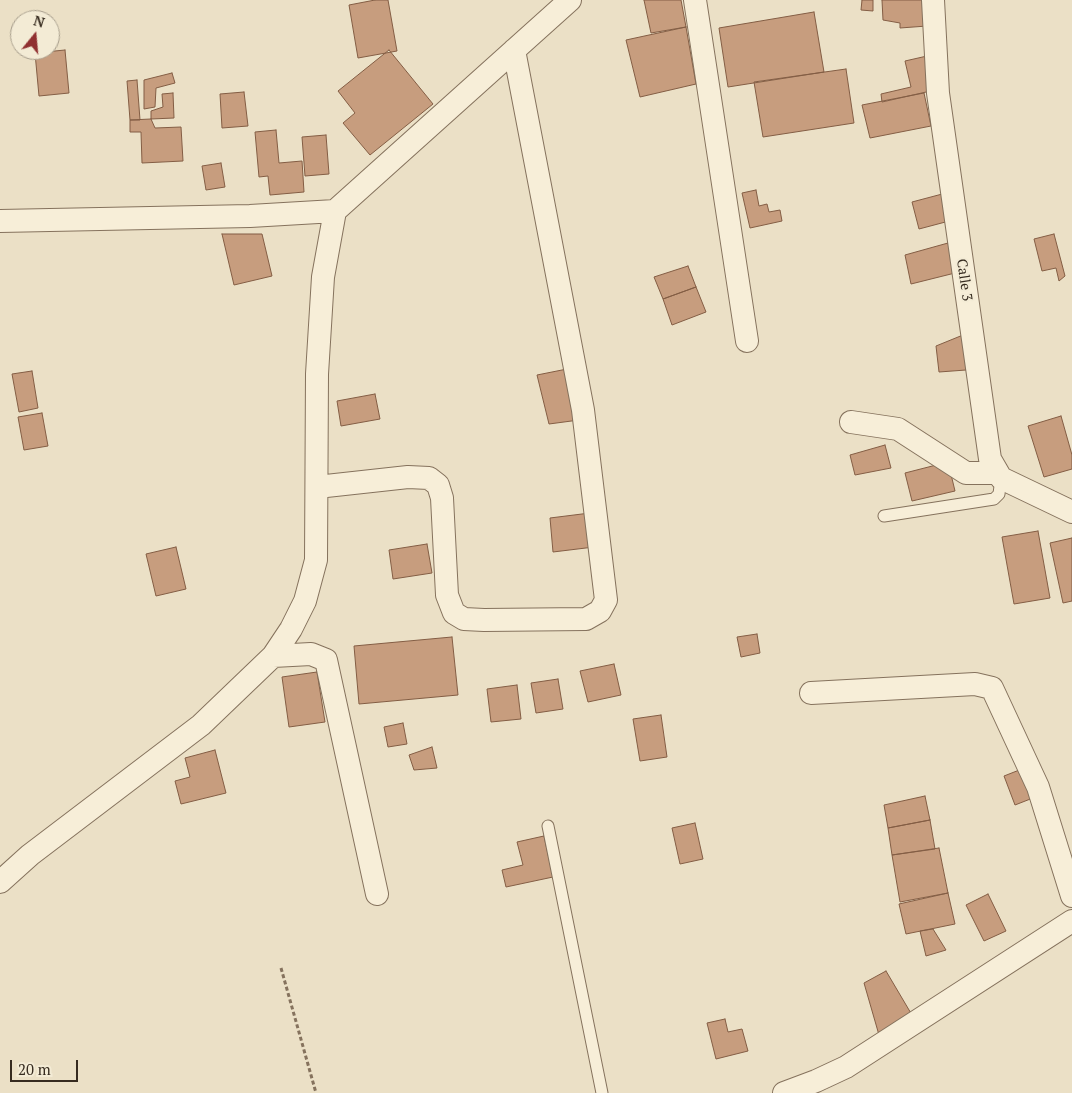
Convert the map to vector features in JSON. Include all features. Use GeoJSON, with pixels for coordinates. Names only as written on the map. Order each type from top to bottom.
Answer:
{"type":"FeatureCollection","features":[{"type":"Feature","properties":{"kind":"street"},"geometry":{"type":"LineString","coordinates":[[0,882],[30,855],[202,724],[273,656],[291,629],[305,600],[316,560],[317,374],[324,277],[335,211],[570,0]]}},
{"type":"Feature","properties":{"kind":"street"},"geometry":{"type":"LineString","coordinates":[[695,0],[748,341]]}},
{"type":"Feature","properties":{"kind":"street","name":"Calle 3"},"geometry":{"type":"LineString","coordinates":[[933,0],[938,93],[955,221],[990,459],[999,475]]}},
{"type":"Feature","properties":{"kind":"street"},"geometry":{"type":"LineString","coordinates":[[317,487],[408,477],[429,478],[438,485],[442,498],[447,595],[454,613],[464,618],[484,620],[586,618],[600,611],[606,600],[584,410],[514,50]]}},
{"type":"Feature","properties":{"kind":"street"},"geometry":{"type":"LineString","coordinates":[[0,221],[250,216],[335,211]]}},
{"type":"Feature","properties":{"kind":"street"},"geometry":{"type":"LineString","coordinates":[[851,422],[898,428],[966,473],[999,475],[1072,512]]}},
{"type":"Feature","properties":{"kind":"street"},"geometry":{"type":"LineString","coordinates":[[273,656],[311,654],[326,660],[377,894]]}},
{"type":"Feature","properties":{"kind":"street"},"geometry":{"type":"LineString","coordinates":[[811,693],[975,684],[992,688],[1038,787],[1072,896]]}},
{"type":"Feature","properties":{"kind":"street"},"geometry":{"type":"LineString","coordinates":[[784,1093],[846,1068],[1072,921]]}},
{"type":"Feature","properties":{"kind":"lane"},"geometry":{"type":"LineString","coordinates":[[884,516],[994,499],[999,494],[999,475]]}},
{"type":"Feature","properties":{"kind":"lane"},"geometry":{"type":"LineString","coordinates":[[548,826],[602,1093]]}},
{"type":"Feature","properties":{"kind":"path"},"geometry":{"type":"LineString","coordinates":[[281,968],[316,1093]]}},
{"type":"Feature","properties":{"kind":"building"},"geometry":{"type":"Polygon","coordinates":[[[375,0],[388,0],[397,51],[358,58],[349,5],[375,0]]]}},
{"type":"Feature","properties":{"kind":"building"},"geometry":{"type":"Polygon","coordinates":[[[644,0],[681,0],[686,27],[651,33],[644,0]]]}},
{"type":"Feature","properties":{"kind":"building"},"geometry":{"type":"Polygon","coordinates":[[[862,0],[873,0],[873,11],[861,10],[862,0]]]}},
{"type":"Feature","properties":{"kind":"building"},"geometry":{"type":"Polygon","coordinates":[[[882,0],[925,0],[927,26],[900,28],[900,23],[883,20],[882,0]]]}},
{"type":"Feature","properties":{"kind":"building"},"geometry":{"type":"Polygon","coordinates":[[[814,12],[824,72],[728,87],[719,28],[814,12]]]}},
{"type":"Feature","properties":{"kind":"building"},"geometry":{"type":"Polygon","coordinates":[[[686,27],[696,84],[640,97],[626,40],[686,27]]]}},
{"type":"Feature","properties":{"kind":"building"},"geometry":{"type":"Polygon","coordinates":[[[60,50],[65,50],[69,93],[39,96],[36,60],[60,60],[60,50]]]}},
{"type":"Feature","properties":{"kind":"building"},"geometry":{"type":"Polygon","coordinates":[[[389,50],[433,104],[370,155],[343,123],[355,113],[338,91],[389,50]]]}},
{"type":"Feature","properties":{"kind":"building"},"geometry":{"type":"Polygon","coordinates":[[[927,56],[935,90],[882,102],[881,94],[911,87],[905,61],[927,56]]]}},
{"type":"Feature","properties":{"kind":"building"},"geometry":{"type":"Polygon","coordinates":[[[846,69],[854,123],[763,137],[754,82],[846,69]]]}},
{"type":"Feature","properties":{"kind":"building"},"geometry":{"type":"Polygon","coordinates":[[[172,73],[175,83],[156,88],[155,107],[144,109],[144,80],[172,73]]]}},
{"type":"Feature","properties":{"kind":"building"},"geometry":{"type":"Polygon","coordinates":[[[137,80],[140,120],[130,120],[127,81],[137,80]]]}},
{"type":"Feature","properties":{"kind":"building"},"geometry":{"type":"Polygon","coordinates":[[[244,92],[248,126],[222,128],[220,94],[244,92]]]}},
{"type":"Feature","properties":{"kind":"building"},"geometry":{"type":"Polygon","coordinates":[[[173,93],[174,118],[151,119],[151,111],[163,107],[162,94],[173,93]]]}},
{"type":"Feature","properties":{"kind":"building"},"geometry":{"type":"Polygon","coordinates":[[[924,93],[931,126],[870,138],[862,105],[924,93]]]}},
{"type":"Feature","properties":{"kind":"building"},"geometry":{"type":"Polygon","coordinates":[[[151,119],[155,128],[181,127],[183,161],[142,163],[141,132],[130,132],[130,120],[151,119]]]}},
{"type":"Feature","properties":{"kind":"building"},"geometry":{"type":"Polygon","coordinates":[[[276,130],[279,163],[302,161],[304,192],[270,195],[268,176],[259,177],[255,132],[276,130]]]}},
{"type":"Feature","properties":{"kind":"building"},"geometry":{"type":"Polygon","coordinates":[[[326,135],[329,174],[305,176],[302,137],[326,135]]]}},
{"type":"Feature","properties":{"kind":"building"},"geometry":{"type":"Polygon","coordinates":[[[221,163],[225,187],[206,190],[202,166],[221,163]]]}},
{"type":"Feature","properties":{"kind":"building"},"geometry":{"type":"Polygon","coordinates":[[[756,190],[759,206],[767,204],[769,212],[780,210],[782,221],[750,228],[742,193],[756,190]]]}},
{"type":"Feature","properties":{"kind":"building"},"geometry":{"type":"Polygon","coordinates":[[[946,193],[953,220],[919,229],[912,202],[946,193]]]}},
{"type":"Feature","properties":{"kind":"building"},"geometry":{"type":"Polygon","coordinates":[[[222,234],[262,234],[272,276],[234,285],[222,234]]]}},
{"type":"Feature","properties":{"kind":"building"},"geometry":{"type":"Polygon","coordinates":[[[1054,234],[1065,276],[1059,281],[1056,268],[1042,271],[1034,239],[1054,234]]]}},
{"type":"Feature","properties":{"kind":"building"},"geometry":{"type":"Polygon","coordinates":[[[948,243],[955,273],[911,284],[905,255],[948,243]]]}},
{"type":"Feature","properties":{"kind":"building"},"geometry":{"type":"Polygon","coordinates":[[[688,266],[696,287],[663,299],[654,277],[688,266]]]}},
{"type":"Feature","properties":{"kind":"building"},"geometry":{"type":"Polygon","coordinates":[[[696,287],[706,312],[672,325],[663,299],[696,287]]]}},
{"type":"Feature","properties":{"kind":"building"},"geometry":{"type":"Polygon","coordinates":[[[963,335],[966,370],[939,372],[936,346],[963,335]]]}},
{"type":"Feature","properties":{"kind":"building"},"geometry":{"type":"Polygon","coordinates":[[[567,369],[579,420],[549,424],[537,375],[567,369]]]}},
{"type":"Feature","properties":{"kind":"building"},"geometry":{"type":"Polygon","coordinates":[[[32,371],[38,408],[19,412],[12,374],[32,371]]]}},
{"type":"Feature","properties":{"kind":"building"},"geometry":{"type":"Polygon","coordinates":[[[375,394],[380,419],[341,426],[337,401],[375,394]]]}},
{"type":"Feature","properties":{"kind":"building"},"geometry":{"type":"Polygon","coordinates":[[[42,413],[48,446],[24,450],[18,417],[42,413]]]}},
{"type":"Feature","properties":{"kind":"building"},"geometry":{"type":"Polygon","coordinates":[[[1061,416],[1072,455],[1072,469],[1044,477],[1028,426],[1061,416]]]}},
{"type":"Feature","properties":{"kind":"building"},"geometry":{"type":"Polygon","coordinates":[[[885,445],[891,468],[855,475],[850,455],[885,445]]]}},
{"type":"Feature","properties":{"kind":"building"},"geometry":{"type":"Polygon","coordinates":[[[948,462],[955,491],[912,501],[905,473],[948,462]]]}},
{"type":"Feature","properties":{"kind":"building"},"geometry":{"type":"Polygon","coordinates":[[[590,513],[594,547],[553,552],[550,518],[590,513]]]}},
{"type":"Feature","properties":{"kind":"building"},"geometry":{"type":"Polygon","coordinates":[[[1038,531],[1050,598],[1014,604],[1002,537],[1038,531]]]}},
{"type":"Feature","properties":{"kind":"building"},"geometry":{"type":"Polygon","coordinates":[[[1072,538],[1072,601],[1063,603],[1050,543],[1072,538]]]}},
{"type":"Feature","properties":{"kind":"building"},"geometry":{"type":"Polygon","coordinates":[[[427,544],[432,573],[393,579],[389,550],[427,544]]]}},
{"type":"Feature","properties":{"kind":"building"},"geometry":{"type":"Polygon","coordinates":[[[176,547],[186,589],[156,596],[146,554],[176,547]]]}},
{"type":"Feature","properties":{"kind":"building"},"geometry":{"type":"Polygon","coordinates":[[[757,634],[760,653],[741,657],[737,637],[757,634]]]}},
{"type":"Feature","properties":{"kind":"building"},"geometry":{"type":"Polygon","coordinates":[[[452,637],[458,695],[359,704],[354,646],[452,637]]]}},
{"type":"Feature","properties":{"kind":"building"},"geometry":{"type":"Polygon","coordinates":[[[614,664],[621,695],[588,702],[580,671],[614,664]]]}},
{"type":"Feature","properties":{"kind":"building"},"geometry":{"type":"Polygon","coordinates":[[[317,672],[325,722],[289,727],[282,677],[317,672]]]}},
{"type":"Feature","properties":{"kind":"building"},"geometry":{"type":"Polygon","coordinates":[[[558,679],[563,709],[536,713],[531,683],[558,679]]]}},
{"type":"Feature","properties":{"kind":"building"},"geometry":{"type":"Polygon","coordinates":[[[517,685],[521,719],[491,722],[487,689],[517,685]]]}},
{"type":"Feature","properties":{"kind":"building"},"geometry":{"type":"Polygon","coordinates":[[[661,715],[667,757],[640,761],[633,719],[661,715]]]}},
{"type":"Feature","properties":{"kind":"building"},"geometry":{"type":"Polygon","coordinates":[[[403,723],[407,744],[388,747],[384,727],[403,723]]]}},
{"type":"Feature","properties":{"kind":"building"},"geometry":{"type":"Polygon","coordinates":[[[432,747],[437,768],[414,770],[409,755],[432,747]]]}},
{"type":"Feature","properties":{"kind":"building"},"geometry":{"type":"Polygon","coordinates":[[[215,750],[226,793],[181,804],[175,781],[190,777],[185,758],[215,750]]]}},
{"type":"Feature","properties":{"kind":"building"},"geometry":{"type":"Polygon","coordinates":[[[1027,767],[1038,796],[1015,805],[1004,776],[1027,767]]]}},
{"type":"Feature","properties":{"kind":"building"},"geometry":{"type":"Polygon","coordinates":[[[925,796],[930,820],[888,828],[884,805],[925,796]]]}},
{"type":"Feature","properties":{"kind":"building"},"geometry":{"type":"Polygon","coordinates":[[[930,820],[935,849],[892,855],[888,828],[930,820]]]}},
{"type":"Feature","properties":{"kind":"building"},"geometry":{"type":"Polygon","coordinates":[[[695,823],[703,859],[680,864],[672,828],[695,823]]]}},
{"type":"Feature","properties":{"kind":"building"},"geometry":{"type":"Polygon","coordinates":[[[544,836],[553,877],[506,887],[502,870],[523,865],[517,842],[544,836]]]}},
{"type":"Feature","properties":{"kind":"building"},"geometry":{"type":"Polygon","coordinates":[[[939,848],[948,893],[900,902],[892,855],[939,848]]]}},
{"type":"Feature","properties":{"kind":"building"},"geometry":{"type":"Polygon","coordinates":[[[948,893],[955,924],[906,934],[899,904],[948,893]]]}},
{"type":"Feature","properties":{"kind":"building"},"geometry":{"type":"Polygon","coordinates":[[[988,894],[1006,931],[984,941],[966,905],[988,894]]]}},
{"type":"Feature","properties":{"kind":"building"},"geometry":{"type":"Polygon","coordinates":[[[933,929],[946,950],[926,956],[920,931],[933,929]]]}},
{"type":"Feature","properties":{"kind":"building"},"geometry":{"type":"Polygon","coordinates":[[[886,971],[912,1015],[879,1035],[864,983],[886,971]]]}},
{"type":"Feature","properties":{"kind":"building"},"geometry":{"type":"Polygon","coordinates":[[[725,1019],[728,1032],[742,1029],[748,1051],[716,1059],[707,1023],[725,1019]]]}}]}
